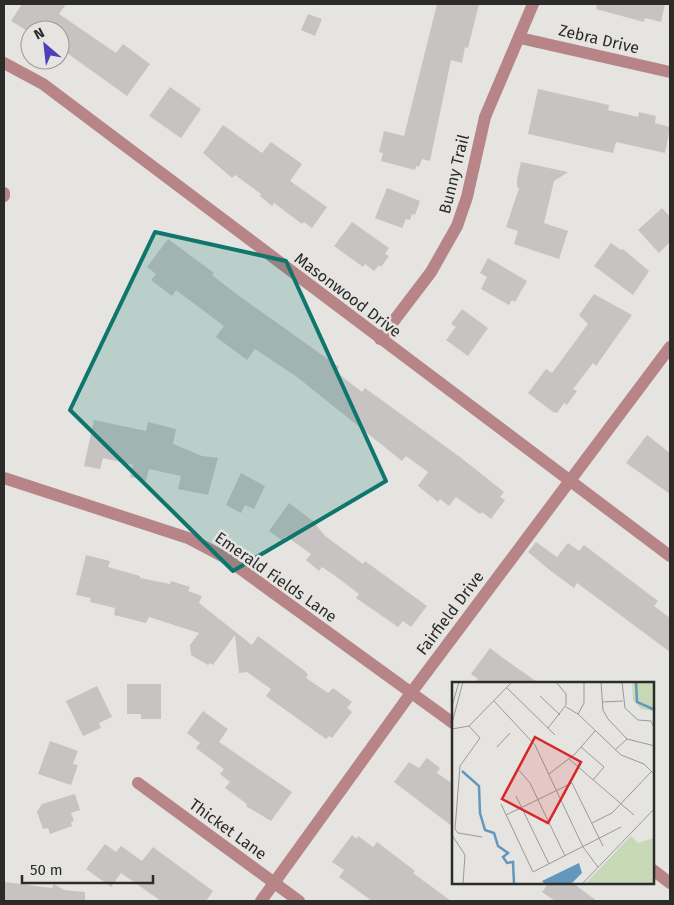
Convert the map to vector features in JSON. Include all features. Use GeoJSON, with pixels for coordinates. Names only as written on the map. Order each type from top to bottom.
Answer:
{"type":"FeatureCollection","features":[{"type":"Feature","properties":{"kind":"street","name":"Bunny Trail"},"geometry":{"type":"LineString","coordinates":[[380,339],[431,272],[457,226],[467,197],[485,117],[533,4]]}},
{"type":"Feature","properties":{"kind":"street","name":"Zebra Drive"},"geometry":{"type":"LineString","coordinates":[[520,38],[670,72]]}},
{"type":"Feature","properties":{"kind":"street","name":"Masonwood Drive"},"geometry":{"type":"LineString","coordinates":[[4,63],[43,84],[568,482],[670,556]]}},
{"type":"Feature","properties":{"kind":"street","name":"Fairfield Drive"},"geometry":{"type":"LineString","coordinates":[[261,901],[411,693],[670,347]]}},
{"type":"Feature","properties":{"kind":"street","name":"Emerald Fields Lane"},"geometry":{"type":"LineString","coordinates":[[4,478],[195,542],[224,557],[452,722]]}},
{"type":"Feature","properties":{"kind":"street","name":"Thicket Lane"},"geometry":{"type":"LineString","coordinates":[[138,783],[299,901]]}},
{"type":"Feature","properties":{"kind":"street"},"geometry":{"type":"LineString","coordinates":[[654,871],[670,883]]}},
{"type":"Feature","properties":{"kind":"highlighted area"},"geometry":{"type":"Polygon","coordinates":[[[155,232],[286,261],[386,481],[233,571],[70,410],[155,232]]]}},
{"type":"Feature","properties":{"kind":"building"},"geometry":{"type":"Polygon","coordinates":[[[22,4],[66,4],[59,14],[68,20],[20,20],[20,26],[11,21],[22,4]]]}},
{"type":"Feature","properties":{"kind":"building"},"geometry":{"type":"Polygon","coordinates":[[[437,4],[479,4],[468,48],[465,47],[462,63],[451,60],[430,161],[422,159],[419,167],[416,166],[415,170],[381,161],[383,153],[379,152],[384,131],[404,136],[437,4]]]}},
{"type":"Feature","properties":{"kind":"building"},"geometry":{"type":"Polygon","coordinates":[[[597,4],[665,4],[661,22],[645,18],[644,22],[596,9],[597,4]]]}},
{"type":"Feature","properties":{"kind":"building"},"geometry":{"type":"Polygon","coordinates":[[[308,14],[322,19],[315,36],[301,30],[308,14]]]}},
{"type":"Feature","properties":{"kind":"building"},"geometry":{"type":"Polygon","coordinates":[[[70,22],[116,53],[123,44],[150,64],[127,96],[70,55],[70,22]]]}},
{"type":"Feature","properties":{"kind":"building"},"geometry":{"type":"Polygon","coordinates":[[[170,87],[201,109],[181,138],[149,116],[170,87]]]}},
{"type":"Feature","properties":{"kind":"building"},"geometry":{"type":"Polygon","coordinates":[[[538,89],[609,105],[608,110],[638,117],[639,112],[656,116],[655,123],[670,127],[665,153],[616,142],[613,153],[528,134],[538,89]]]}},
{"type":"Feature","properties":{"kind":"building"},"geometry":{"type":"Polygon","coordinates":[[[223,125],[262,153],[271,142],[302,164],[290,181],[327,207],[312,228],[304,222],[302,224],[274,203],[272,206],[260,196],[261,194],[235,175],[232,178],[203,153],[223,125]]]}},
{"type":"Feature","properties":{"kind":"building"},"geometry":{"type":"Polygon","coordinates":[[[521,162],[568,172],[554,181],[544,223],[568,231],[559,259],[514,244],[518,231],[506,227],[519,188],[517,187],[517,179],[521,162]]]}},
{"type":"Feature","properties":{"kind":"building"},"geometry":{"type":"Polygon","coordinates":[[[387,188],[420,201],[415,215],[412,214],[410,220],[406,219],[402,228],[375,218],[387,188]]]}},
{"type":"Feature","properties":{"kind":"building"},"geometry":{"type":"Polygon","coordinates":[[[662,208],[670,217],[670,242],[659,253],[638,230],[662,208]]]}},
{"type":"Feature","properties":{"kind":"building"},"geometry":{"type":"Polygon","coordinates":[[[352,222],[389,248],[385,254],[389,256],[381,267],[379,265],[374,271],[365,264],[363,267],[334,246],[352,222]]]}},
{"type":"Feature","properties":{"kind":"building"},"geometry":{"type":"Polygon","coordinates":[[[168,239],[214,273],[212,275],[235,293],[339,367],[336,372],[362,392],[365,388],[460,457],[504,492],[500,497],[505,500],[491,519],[482,512],[480,514],[456,497],[449,506],[440,499],[438,502],[418,486],[428,472],[406,456],[402,461],[297,377],[255,349],[247,360],[216,337],[224,326],[176,290],[172,296],[151,280],[156,274],[147,267],[168,239]]]}},
{"type":"Feature","properties":{"kind":"building"},"geometry":{"type":"Polygon","coordinates":[[[611,243],[621,250],[623,249],[649,271],[633,295],[594,266],[611,243]]]}},
{"type":"Feature","properties":{"kind":"building"},"geometry":{"type":"Polygon","coordinates":[[[488,258],[527,281],[515,302],[512,300],[509,305],[481,289],[487,277],[480,273],[488,258]]]}},
{"type":"Feature","properties":{"kind":"building"},"geometry":{"type":"Polygon","coordinates":[[[594,294],[632,315],[596,366],[593,363],[573,389],[577,391],[567,405],[564,403],[557,413],[553,412],[528,393],[546,369],[552,373],[588,324],[579,315],[594,294]]]}},
{"type":"Feature","properties":{"kind":"building"},"geometry":{"type":"Polygon","coordinates":[[[462,309],[488,328],[468,356],[446,340],[456,327],[451,324],[462,309]]]}},
{"type":"Feature","properties":{"kind":"building"},"geometry":{"type":"Polygon","coordinates":[[[94,420],[146,431],[148,422],[176,429],[173,444],[202,456],[218,458],[208,495],[178,489],[181,476],[149,469],[146,481],[130,477],[133,465],[103,458],[100,469],[84,466],[94,420]]]}},
{"type":"Feature","properties":{"kind":"building"},"geometry":{"type":"Polygon","coordinates":[[[647,435],[670,453],[670,494],[626,463],[647,435]]]}},
{"type":"Feature","properties":{"kind":"building"},"geometry":{"type":"Polygon","coordinates":[[[241,473],[265,486],[254,509],[245,505],[241,513],[226,505],[241,473]]]}},
{"type":"Feature","properties":{"kind":"building"},"geometry":{"type":"Polygon","coordinates":[[[289,503],[313,521],[325,536],[363,564],[365,561],[427,606],[411,627],[403,621],[398,627],[356,598],[359,594],[334,575],[322,567],[319,571],[306,560],[311,554],[286,536],[283,541],[269,531],[289,503]]]}},
{"type":"Feature","properties":{"kind":"building"},"geometry":{"type":"Polygon","coordinates":[[[536,542],[557,557],[568,543],[579,551],[584,545],[658,601],[654,606],[670,618],[670,652],[577,583],[574,588],[552,572],[528,552],[536,542]]]}},
{"type":"Feature","properties":{"kind":"building"},"geometry":{"type":"Polygon","coordinates":[[[86,555],[110,561],[108,567],[140,576],[140,578],[170,584],[171,581],[190,587],[188,591],[202,596],[199,603],[252,645],[258,636],[305,671],[308,675],[306,678],[328,693],[333,688],[352,702],[347,708],[352,712],[332,738],[329,736],[326,739],[266,696],[271,689],[247,672],[239,673],[235,635],[213,665],[210,663],[208,665],[191,655],[190,645],[199,633],[149,617],[146,623],[114,615],[115,608],[90,602],[91,598],[76,595],[86,555]]]}},
{"type":"Feature","properties":{"kind":"building"},"geometry":{"type":"Polygon","coordinates":[[[490,648],[537,682],[476,682],[478,679],[471,674],[490,648]]]}},
{"type":"Feature","properties":{"kind":"building"},"geometry":{"type":"Polygon","coordinates":[[[127,684],[161,684],[161,719],[141,719],[141,714],[127,714],[127,684]]]}},
{"type":"Feature","properties":{"kind":"building"},"geometry":{"type":"Polygon","coordinates":[[[97,686],[112,717],[99,723],[101,728],[83,736],[66,701],[97,686]]]}},
{"type":"Feature","properties":{"kind":"building"},"geometry":{"type":"Polygon","coordinates":[[[203,711],[228,729],[219,742],[292,792],[271,821],[246,806],[247,804],[225,788],[230,782],[220,774],[224,769],[196,748],[200,743],[187,733],[203,711]]]}},
{"type":"Feature","properties":{"kind":"building"},"geometry":{"type":"Polygon","coordinates":[[[50,741],[78,751],[73,764],[78,765],[71,785],[38,774],[50,741]]]}},
{"type":"Feature","properties":{"kind":"building"},"geometry":{"type":"Polygon","coordinates":[[[427,758],[440,768],[437,773],[452,783],[452,826],[394,782],[409,762],[419,768],[427,758]]]}},
{"type":"Feature","properties":{"kind":"building"},"geometry":{"type":"Polygon","coordinates":[[[75,794],[80,810],[71,813],[74,821],[71,822],[72,826],[50,834],[48,828],[43,829],[37,812],[42,804],[75,794]]]}},
{"type":"Feature","properties":{"kind":"building"},"geometry":{"type":"Polygon","coordinates":[[[352,835],[357,839],[358,836],[373,847],[377,842],[415,871],[413,873],[451,901],[372,901],[339,877],[344,870],[332,862],[352,835]]]}},
{"type":"Feature","properties":{"kind":"building"},"geometry":{"type":"Polygon","coordinates":[[[105,844],[116,852],[121,846],[142,861],[153,847],[213,891],[206,901],[161,901],[121,873],[111,887],[86,869],[105,844]]]}},
{"type":"Feature","properties":{"kind":"building"},"geometry":{"type":"Polygon","coordinates":[[[4,882],[52,888],[54,884],[64,890],[85,892],[85,900],[87,901],[4,901],[4,882]]]}},
{"type":"Feature","properties":{"kind":"building"},"geometry":{"type":"Polygon","coordinates":[[[547,885],[575,885],[597,901],[555,901],[542,892],[547,885]]]}}]}
